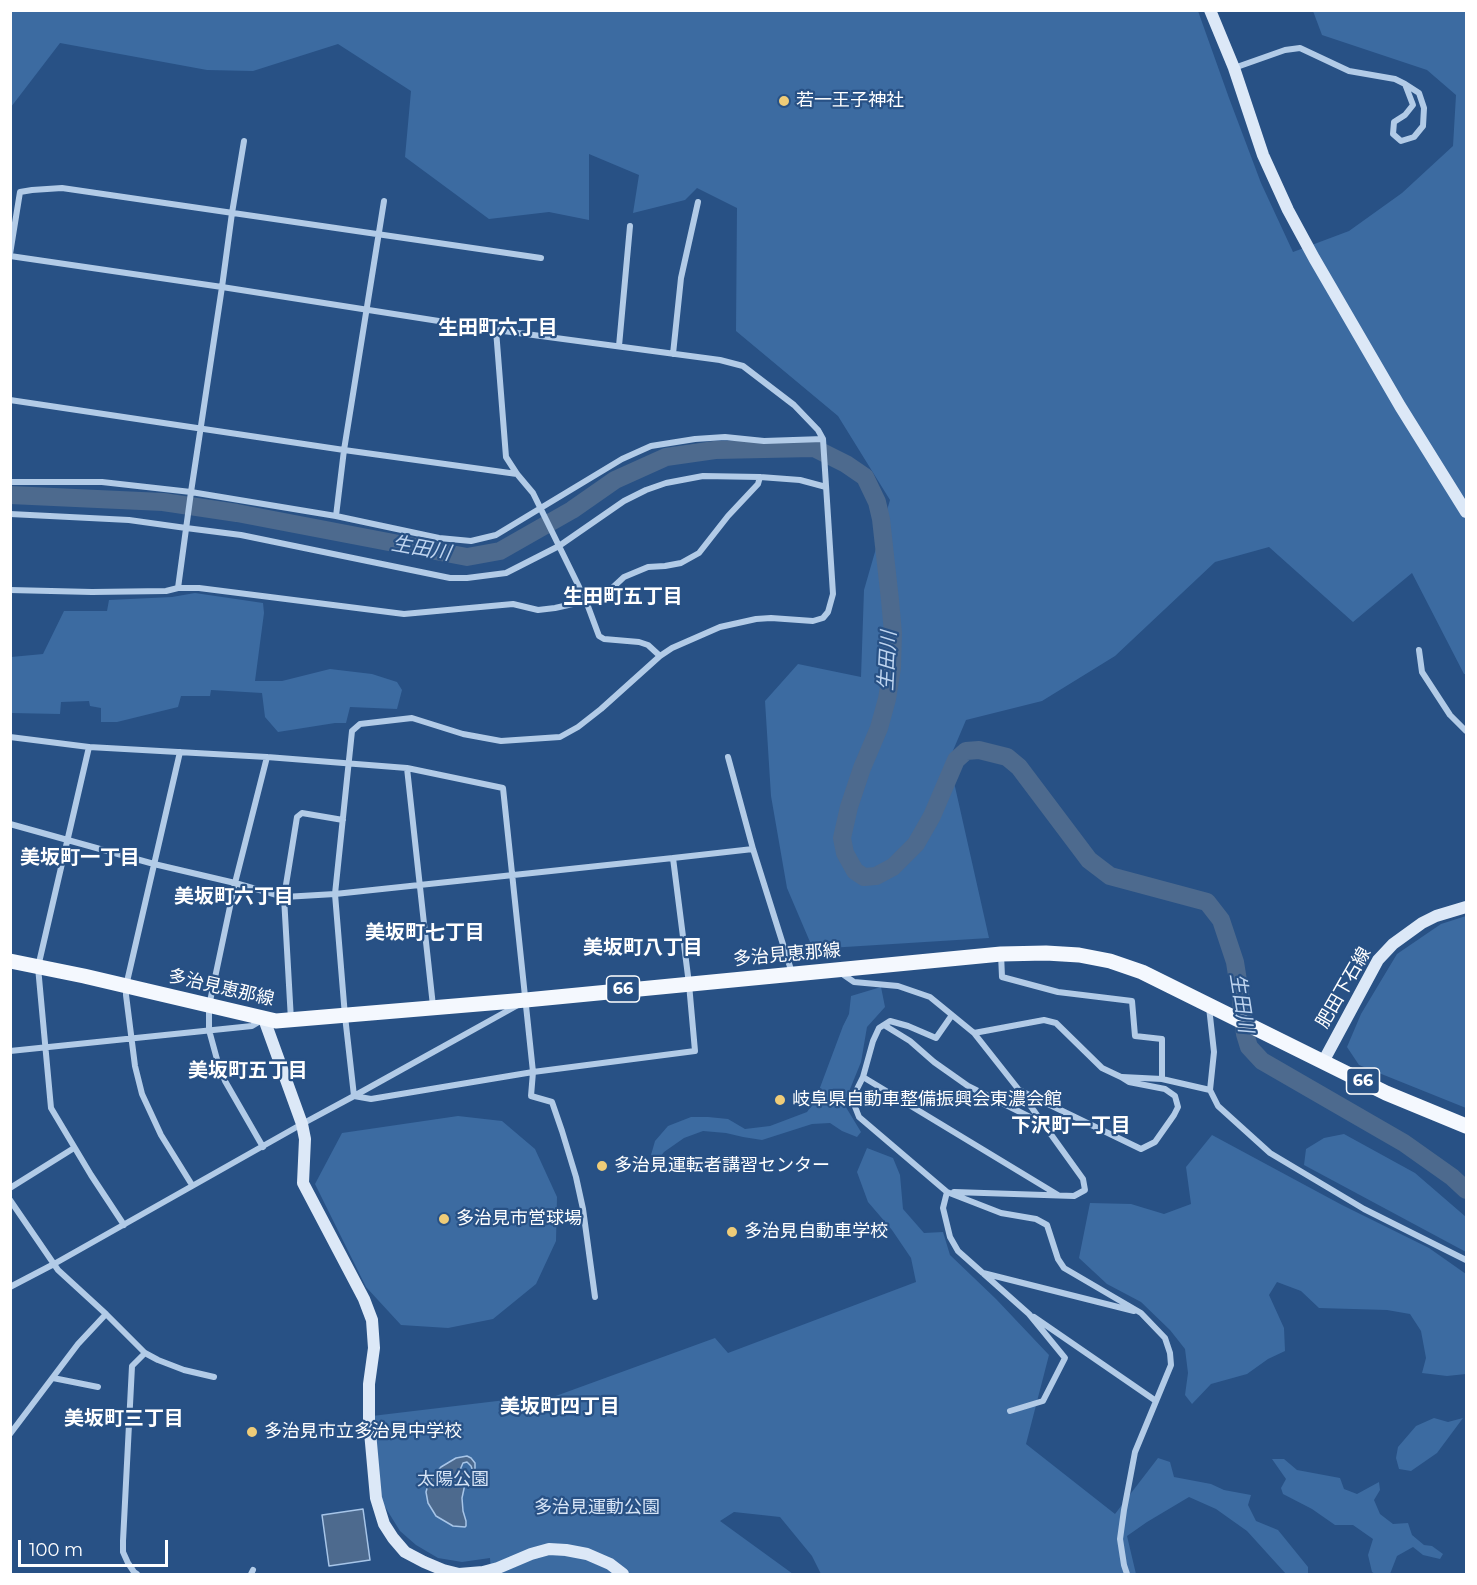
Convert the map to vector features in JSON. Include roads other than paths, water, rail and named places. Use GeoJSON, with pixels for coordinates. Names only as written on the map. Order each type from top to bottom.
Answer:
{"type":"FeatureCollection","features":[{"type":"Feature","properties":{"kind":"main road","name":"多治見恵那線"},"geometry":{"type":"LineString","coordinates":[[10,961],[264,1019],[291,1021],[1001,954],[1079,955],[1110,961],[1142,972],[1386,1093],[1467,1126]]}},
{"type":"Feature","properties":{"kind":"street"},"geometry":{"type":"LineString","coordinates":[[1210,10],[1234,68],[1263,155],[1288,210],[1400,406],[1467,512]]}},
{"type":"Feature","properties":{"kind":"street"},"geometry":{"type":"LineString","coordinates":[[1234,68],[1285,50],[1300,48],[1349,71],[1395,79],[1405,84],[1419,93],[1424,108],[1423,126],[1414,137],[1401,141],[1393,134],[1394,122],[1405,115],[1413,105],[1405,84]]}},
{"type":"Feature","properties":{"kind":"street"},"geometry":{"type":"LineString","coordinates":[[178,588],[244,141]]}},
{"type":"Feature","properties":{"kind":"street"},"geometry":{"type":"LineString","coordinates":[[354,1096],[335,894],[352,730],[360,724],[412,718],[463,734],[501,741],[560,737],[578,727],[601,709],[672,648],[720,627],[771,618],[813,621],[823,618],[828,612],[833,594],[823,439],[818,430],[794,405],[743,366],[720,360],[496,330],[10,255],[20,192],[62,188],[541,258]]}},
{"type":"Feature","properties":{"kind":"street"},"geometry":{"type":"LineString","coordinates":[[336,516],[344,450],[384,201]]}},
{"type":"Feature","properties":{"kind":"street"},"geometry":{"type":"LineString","coordinates":[[673,354],[681,278],[698,202]]}},
{"type":"Feature","properties":{"kind":"street"},"geometry":{"type":"LineString","coordinates":[[619,346],[630,226]]}},
{"type":"Feature","properties":{"kind":"street"},"geometry":{"type":"LineString","coordinates":[[496,330],[506,457],[541,507],[586,601],[599,636],[604,639],[639,642],[648,645],[660,656]]}},
{"type":"Feature","properties":{"kind":"street"},"geometry":{"type":"LineString","coordinates":[[10,400],[517,474]]}},
{"type":"Feature","properties":{"kind":"street"},"geometry":{"type":"LineString","coordinates":[[10,482],[102,482],[191,492],[336,516],[439,538],[471,541],[496,535],[622,459],[651,446],[725,437],[764,441],[823,439]]}},
{"type":"Feature","properties":{"kind":"street"},"geometry":{"type":"LineString","coordinates":[[10,514],[129,520],[241,534],[450,578],[467,578],[506,573],[559,546],[624,501],[666,483],[703,476],[760,477],[800,480],[826,487]]}},
{"type":"Feature","properties":{"kind":"street"},"geometry":{"type":"LineString","coordinates":[[10,590],[92,592],[199,588],[404,614],[513,604],[538,610],[555,608],[586,601],[610,590],[624,577],[648,567],[681,563],[699,553],[728,516],[758,484],[760,477]]}},
{"type":"Feature","properties":{"kind":"street"},"geometry":{"type":"LineString","coordinates":[[1419,650],[1422,672],[1450,715],[1467,731]]}},
{"type":"Feature","properties":{"kind":"street"},"geometry":{"type":"LineString","coordinates":[[10,737],[89,747],[406,768],[503,788],[533,1072],[531,1096],[552,1102],[576,1177],[583,1209],[595,1297]]}},
{"type":"Feature","properties":{"kind":"street"},"geometry":{"type":"LineString","coordinates":[[89,747],[38,967],[51,1108],[124,1225]]}},
{"type":"Feature","properties":{"kind":"street"},"geometry":{"type":"LineString","coordinates":[[180,752],[126,986],[131,1039],[142,1094],[161,1135],[192,1185]]}},
{"type":"Feature","properties":{"kind":"street"},"geometry":{"type":"LineString","coordinates":[[263,1147],[225,1081],[218,1063],[209,1030],[209,1006],[235,883],[267,757]]}},
{"type":"Feature","properties":{"kind":"street"},"geometry":{"type":"LineString","coordinates":[[728,757],[753,849],[792,973]]}},
{"type":"Feature","properties":{"kind":"street"},"geometry":{"type":"LineString","coordinates":[[406,768],[434,1008]]}},
{"type":"Feature","properties":{"kind":"street"},"geometry":{"type":"LineString","coordinates":[[291,1021],[284,897],[297,817],[302,813],[343,820]]}},
{"type":"Feature","properties":{"kind":"street"},"geometry":{"type":"LineString","coordinates":[[10,824],[284,897],[335,894],[753,849]]}},
{"type":"Feature","properties":{"kind":"street"},"geometry":{"type":"LineString","coordinates":[[354,1096],[370,1099],[533,1072],[695,1051],[673,858]]}},
{"type":"Feature","properties":{"kind":"street","name":"肥田下石線"},"geometry":{"type":"LineString","coordinates":[[1323,1062],[1378,960],[1393,944],[1422,923],[1445,912],[1467,907]]}},
{"type":"Feature","properties":{"kind":"street"},"geometry":{"type":"LineString","coordinates":[[1001,954],[1002,976],[1058,992],[1132,1002],[1135,1036],[1162,1039],[1162,1079]]}},
{"type":"Feature","properties":{"kind":"street"},"geometry":{"type":"LineString","coordinates":[[837,970],[854,982],[898,986],[930,997],[974,1033],[1019,1090],[1083,1179],[1085,1190],[1074,1196],[947,1192]]}},
{"type":"Feature","properties":{"kind":"street"},"geometry":{"type":"LineString","coordinates":[[10,1287],[506,1013],[526,999]]}},
{"type":"Feature","properties":{"kind":"street"},"geometry":{"type":"LineString","coordinates":[[1209,1005],[1214,1052],[1210,1090],[1218,1106],[1270,1153],[1365,1209],[1467,1260]]}},
{"type":"Feature","properties":{"kind":"street"},"geometry":{"type":"LineString","coordinates":[[952,1015],[936,1038],[890,1021],[879,1028],[863,1077],[852,1099],[859,1117],[947,1192],[1001,1214],[1036,1219],[1047,1225],[1058,1258],[1064,1268],[1141,1313],[1165,1338],[1170,1353],[1170,1365],[1135,1452],[1124,1510],[1120,1539],[1127,1575]]}},
{"type":"Feature","properties":{"kind":"street"},"geometry":{"type":"LineString","coordinates":[[10,1051],[252,1026],[264,1019],[302,1124],[305,1139],[303,1183],[364,1299],[372,1320],[373,1359],[369,1384],[370,1432],[376,1498],[384,1524],[393,1538],[405,1552],[443,1570],[459,1574],[491,1570],[549,1549],[587,1554],[610,1564],[623,1575]]}},
{"type":"Feature","properties":{"kind":"street"},"geometry":{"type":"LineString","coordinates":[[974,1033],[1044,1020],[1056,1023],[1102,1068],[1129,1082],[1165,1089],[1175,1096],[1178,1107],[1155,1142],[1141,1149],[1019,1090]]}},
{"type":"Feature","properties":{"kind":"street"},"geometry":{"type":"LineString","coordinates":[[884,1025],[910,1041],[934,1062],[968,1086],[1043,1124]]}},
{"type":"Feature","properties":{"kind":"street"},"geometry":{"type":"LineString","coordinates":[[863,1077],[1058,1195]]}},
{"type":"Feature","properties":{"kind":"street"},"geometry":{"type":"LineString","coordinates":[[1121,1077],[1162,1079],[1210,1090]]}},
{"type":"Feature","properties":{"kind":"street"},"geometry":{"type":"LineString","coordinates":[[10,1188],[75,1148]]}},
{"type":"Feature","properties":{"kind":"street"},"geometry":{"type":"LineString","coordinates":[[947,1192],[944,1208],[950,1237],[958,1251],[1029,1314],[1156,1401]]}},
{"type":"Feature","properties":{"kind":"street"},"geometry":{"type":"LineString","coordinates":[[10,1200],[58,1270],[145,1353],[184,1370],[214,1377]]}},
{"type":"Feature","properties":{"kind":"street"},"geometry":{"type":"LineString","coordinates":[[980,1272],[1141,1313]]}},
{"type":"Feature","properties":{"kind":"street"},"geometry":{"type":"LineString","coordinates":[[10,1434],[78,1344],[106,1314]]}},
{"type":"Feature","properties":{"kind":"street"},"geometry":{"type":"LineString","coordinates":[[1010,1411],[1043,1401],[1065,1358],[1029,1314]]}},
{"type":"Feature","properties":{"kind":"street"},"geometry":{"type":"LineString","coordinates":[[137,1575],[123,1552],[123,1541],[132,1366],[145,1353]]}},
{"type":"Feature","properties":{"kind":"street"},"geometry":{"type":"LineString","coordinates":[[53,1378],[99,1387]]}},
{"type":"Feature","properties":{"kind":"waterway","name":"生田川"},"geometry":{"type":"LineString","coordinates":[[10,495],[163,502],[237,513],[467,557],[500,551],[572,510],[615,480],[666,457],[715,450],[814,448],[846,464],[865,477],[877,502],[881,519],[890,600],[893,633],[892,668],[887,699],[879,728],[849,807],[842,838],[845,853],[855,871],[864,877],[876,876],[893,867],[916,844],[932,816],[956,760],[966,751],[979,750],[1007,757],[1019,767],[1089,860],[1110,876],[1207,902],[1221,920],[1235,962],[1245,1034],[1249,1047],[1262,1061],[1404,1143],[1452,1177],[1466,1190]]}},
{"type":"Feature","properties":{"kind":"place","name":"若一王子神社"},"geometry":{"type":"Point","coordinates":[784,101]}},
{"type":"Feature","properties":{"kind":"place","name":"岐阜県自動車整備振興会東濃会館"},"geometry":{"type":"Point","coordinates":[780,1100]}},
{"type":"Feature","properties":{"kind":"place","name":"多治見運転者講習センター"},"geometry":{"type":"Point","coordinates":[602,1166]}},
{"type":"Feature","properties":{"kind":"place","name":"多治見市営球場"},"geometry":{"type":"Point","coordinates":[444,1219]}},
{"type":"Feature","properties":{"kind":"place","name":"多治見自動車学校"},"geometry":{"type":"Point","coordinates":[732,1232]}},
{"type":"Feature","properties":{"kind":"place","name":"多治見市立多治見中学校"},"geometry":{"type":"Point","coordinates":[252,1432]}},
{"type":"Feature","properties":{"kind":"district","name":"生田町六丁目"},"geometry":{"type":"Point","coordinates":[498,328]}},
{"type":"Feature","properties":{"kind":"district","name":"生田町五丁目"},"geometry":{"type":"Point","coordinates":[623,597]}},
{"type":"Feature","properties":{"kind":"district","name":"美坂町一丁目"},"geometry":{"type":"Point","coordinates":[80,858]}},
{"type":"Feature","properties":{"kind":"district","name":"美坂町六丁目"},"geometry":{"type":"Point","coordinates":[234,897]}},
{"type":"Feature","properties":{"kind":"district","name":"美坂町七丁目"},"geometry":{"type":"Point","coordinates":[425,933]}},
{"type":"Feature","properties":{"kind":"district","name":"美坂町八丁目"},"geometry":{"type":"Point","coordinates":[643,948]}},
{"type":"Feature","properties":{"kind":"district","name":"美坂町五丁目"},"geometry":{"type":"Point","coordinates":[248,1071]}},
{"type":"Feature","properties":{"kind":"district","name":"下沢町一丁目"},"geometry":{"type":"Point","coordinates":[1071,1126]}},
{"type":"Feature","properties":{"kind":"district","name":"美坂町四丁目"},"geometry":{"type":"Point","coordinates":[560,1407]}},
{"type":"Feature","properties":{"kind":"district","name":"美坂町三丁目"},"geometry":{"type":"Point","coordinates":[124,1419]}},
{"type":"Feature","properties":{"kind":"park label","name":"太陽公園"},"geometry":{"type":"Point","coordinates":[453,1480]}},
{"type":"Feature","properties":{"kind":"park label","name":"多治見運動公園"},"geometry":{"type":"Point","coordinates":[597,1508]}}]}
